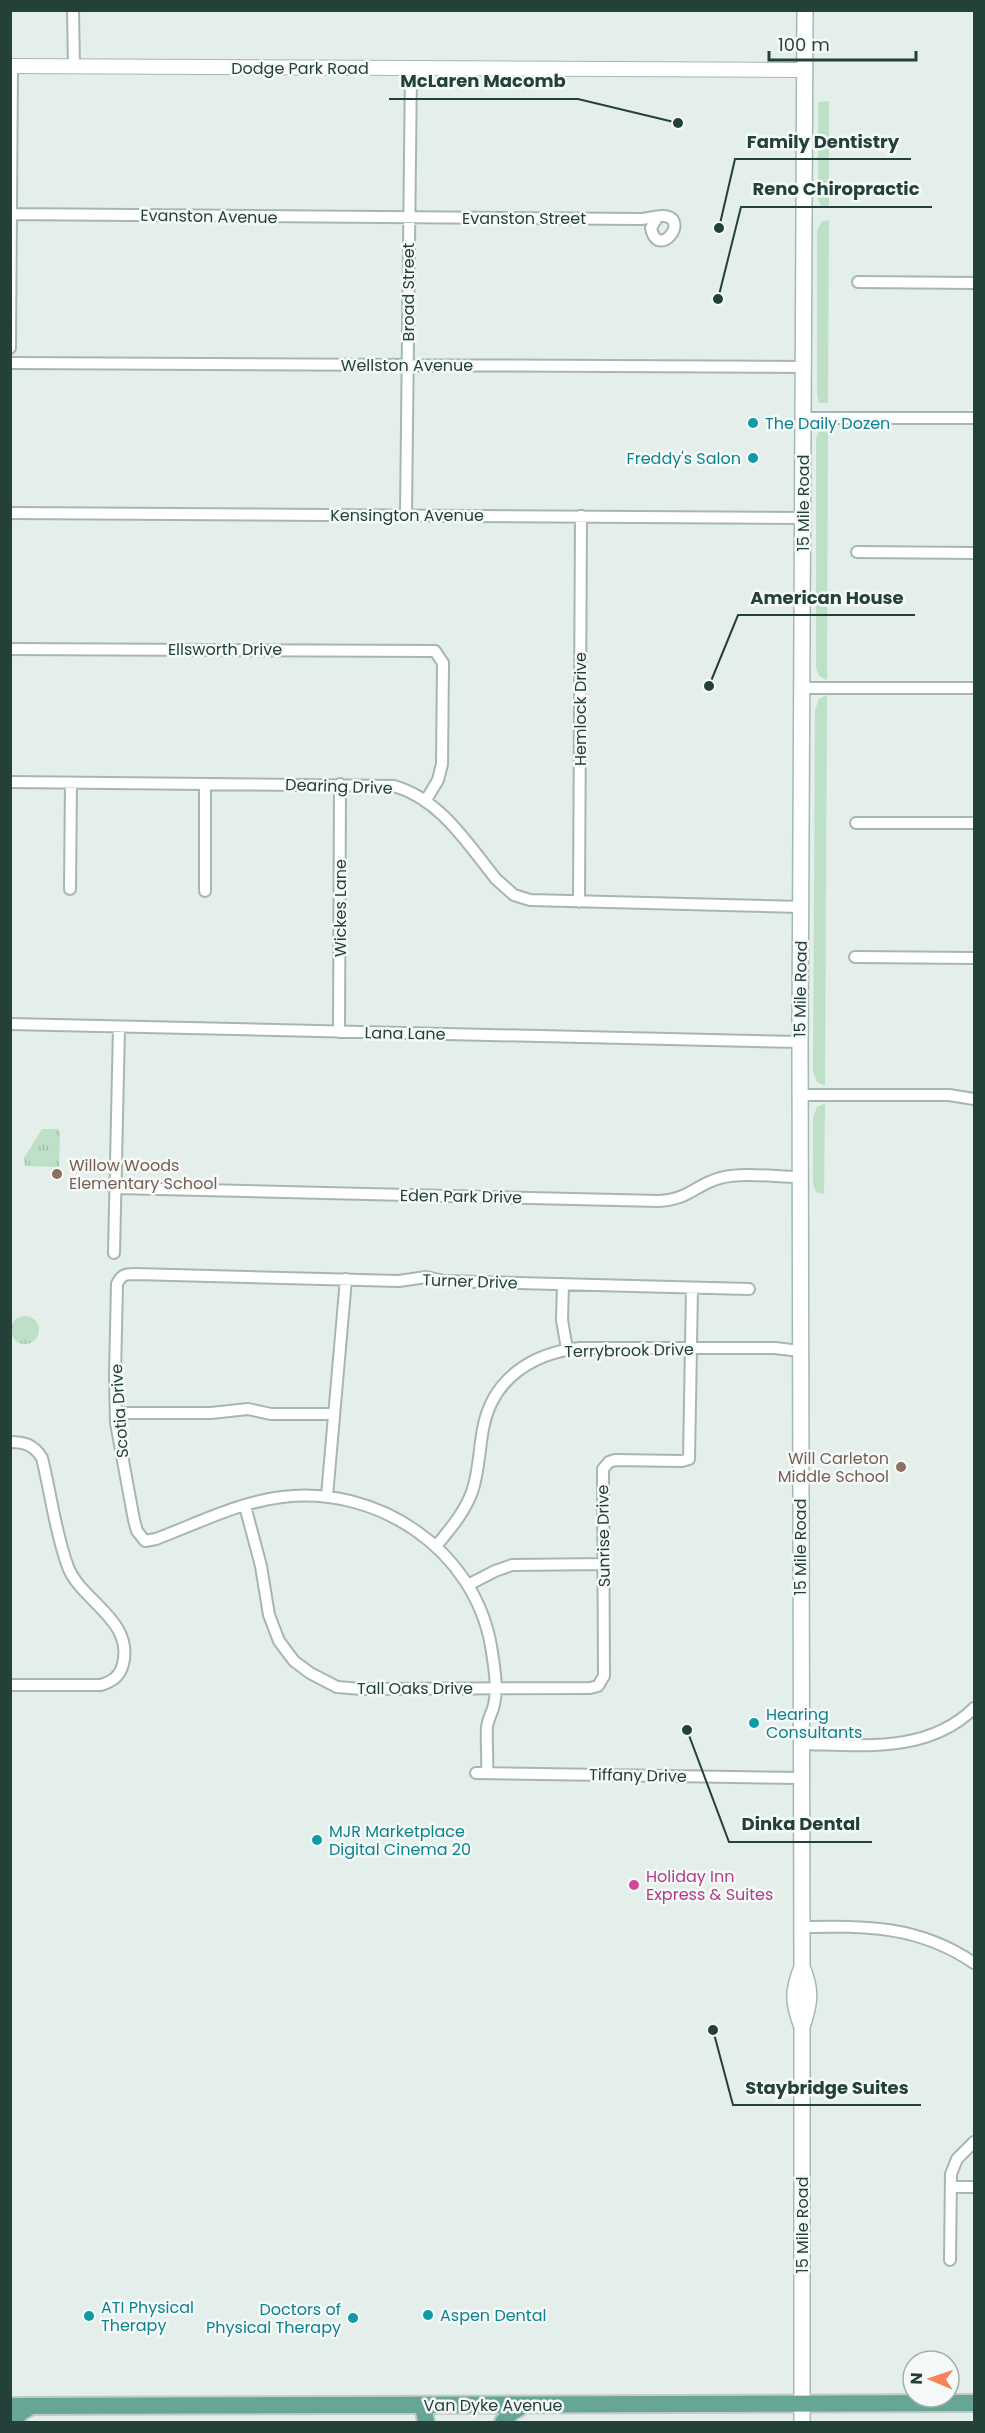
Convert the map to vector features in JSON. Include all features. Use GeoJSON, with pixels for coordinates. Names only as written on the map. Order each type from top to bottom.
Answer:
{"type":"FeatureCollection","features":[{"type":"Feature","properties":{"kind":"main road","name":"15 Mile Road"},"geometry":{"type":"LineString","coordinates":[[802,2422],[802,2027],[794,2007],[794,1985],[802,1967],[800,1042],[805,10]]}},
{"type":"Feature","properties":{"kind":"main road","name":"Van Dyke Avenue"},"geometry":{"type":"LineString","coordinates":[[10,2406],[975,2403]]}},
{"type":"Feature","properties":{"kind":"main road"},"geometry":{"type":"LineString","coordinates":[[423,2405],[426,2422]]}},
{"type":"Feature","properties":{"kind":"main road"},"geometry":{"type":"LineString","coordinates":[[503,2422],[512,2412],[525,2405]]}},
{"type":"Feature","properties":{"kind":"main road"},"geometry":{"type":"LineString","coordinates":[[13,2422],[21,2412],[32,2406]]}},
{"type":"Feature","properties":{"kind":"street"},"geometry":{"type":"LineString","coordinates":[[73,10],[74,67]]}},
{"type":"Feature","properties":{"kind":"street"},"geometry":{"type":"LineString","coordinates":[[10,348],[11,66]]}},
{"type":"Feature","properties":{"kind":"street","name":"Dodge Park Road"},"geometry":{"type":"LineString","coordinates":[[11,66],[805,70]]}},
{"type":"Feature","properties":{"kind":"street","name":"Broad Street"},"geometry":{"type":"LineString","coordinates":[[406,516],[411,68]]}},
{"type":"Feature","properties":{"kind":"street","name":"Evanston Avenue"},"geometry":{"type":"LineString","coordinates":[[11,214],[408,218]]}},
{"type":"Feature","properties":{"kind":"street"},"geometry":{"type":"LineString","coordinates":[[640,219],[652,231],[660,239],[667,239],[673,234],[674,226],[671,219],[664,216],[657,218],[652,224],[652,231]]}},
{"type":"Feature","properties":{"kind":"street","name":"Evanston Street"},"geometry":{"type":"LineString","coordinates":[[408,218],[657,218]]}},
{"type":"Feature","properties":{"kind":"street"},"geometry":{"type":"LineString","coordinates":[[858,282],[975,283]]}},
{"type":"Feature","properties":{"kind":"street","name":"Wellston Avenue"},"geometry":{"type":"LineString","coordinates":[[10,363],[804,367]]}},
{"type":"Feature","properties":{"kind":"street"},"geometry":{"type":"LineString","coordinates":[[804,418],[975,418]]}},
{"type":"Feature","properties":{"kind":"street","name":"Kensington Avenue"},"geometry":{"type":"LineString","coordinates":[[10,513],[803,518]]}},
{"type":"Feature","properties":{"kind":"street","name":"Hemlock Drive"},"geometry":{"type":"LineString","coordinates":[[579,902],[581,516]]}},
{"type":"Feature","properties":{"kind":"street"},"geometry":{"type":"LineString","coordinates":[[857,552],[975,553]]}},
{"type":"Feature","properties":{"kind":"street","name":"Ellsworth Drive"},"geometry":{"type":"LineString","coordinates":[[10,648],[431,650],[439,654],[443,663],[442,764],[438,780],[426,800]]}},
{"type":"Feature","properties":{"kind":"street"},"geometry":{"type":"LineString","coordinates":[[802,688],[975,688]]}},
{"type":"Feature","properties":{"kind":"street","name":"Dearing Drive"},"geometry":{"type":"LineString","coordinates":[[10,782],[394,786],[426,800],[449,821],[496,879],[514,895],[531,900],[801,907]]}},
{"type":"Feature","properties":{"kind":"street"},"geometry":{"type":"LineString","coordinates":[[70,889],[71,783]]}},
{"type":"Feature","properties":{"kind":"street"},"geometry":{"type":"LineString","coordinates":[[205,891],[206,784]]}},
{"type":"Feature","properties":{"kind":"street","name":"Wickes Lane"},"geometry":{"type":"LineString","coordinates":[[339,1032],[340,784]]}},
{"type":"Feature","properties":{"kind":"street"},"geometry":{"type":"LineString","coordinates":[[856,823],[975,823]]}},
{"type":"Feature","properties":{"kind":"street"},"geometry":{"type":"LineString","coordinates":[[855,957],[975,958]]}},
{"type":"Feature","properties":{"kind":"street","name":"Lana Lane"},"geometry":{"type":"LineString","coordinates":[[10,1024],[800,1042]]}},
{"type":"Feature","properties":{"kind":"street"},"geometry":{"type":"LineString","coordinates":[[114,1254],[119,1027]]}},
{"type":"Feature","properties":{"kind":"street"},"geometry":{"type":"LineString","coordinates":[[800,1095],[949,1095],[975,1099]]}},
{"type":"Feature","properties":{"kind":"street","name":"Eden Park Drive"},"geometry":{"type":"LineString","coordinates":[[116,1188],[659,1201],[687,1196],[714,1181],[728,1177],[800,1177]]}},
{"type":"Feature","properties":{"kind":"street","name":"Turner Drive"},"geometry":{"type":"LineString","coordinates":[[120,1278],[126,1274],[399,1281],[426,1277],[444,1281],[749,1289]]}},
{"type":"Feature","properties":{"kind":"street","name":"Scotia Drive"},"geometry":{"type":"LineString","coordinates":[[120,1278],[117,1284],[116,1413],[122,1462],[137,1532],[145,1541],[156,1539],[245,1506]]}},
{"type":"Feature","properties":{"kind":"street"},"geometry":{"type":"LineString","coordinates":[[327,1496],[346,1279]]}},
{"type":"Feature","properties":{"kind":"street"},"geometry":{"type":"LineString","coordinates":[[562,1284],[562,1320],[567,1349]]}},
{"type":"Feature","properties":{"kind":"street","name":"Sunrise Drive"},"geometry":{"type":"LineString","coordinates":[[600,1685],[604,1676],[602,1474],[605,1464],[615,1460],[682,1461],[689,1459],[691,1455],[693,1288]]}},
{"type":"Feature","properties":{"kind":"street","name":"Terrybrook Drive"},"geometry":{"type":"LineString","coordinates":[[437,1545],[458,1519],[472,1490],[485,1419],[494,1398],[509,1377],[526,1363],[567,1349],[775,1348],[800,1351]]}},
{"type":"Feature","properties":{"kind":"street"},"geometry":{"type":"LineString","coordinates":[[116,1413],[211,1413],[248,1409],[271,1414],[334,1414]]}},
{"type":"Feature","properties":{"kind":"street"},"geometry":{"type":"LineString","coordinates":[[10,1442],[29,1444],[42,1458],[68,1567],[73,1578],[109,1617],[119,1633],[124,1660],[120,1673],[110,1682],[101,1685],[10,1685]]}},
{"type":"Feature","properties":{"kind":"street"},"geometry":{"type":"LineString","coordinates":[[245,1506],[282,1497],[327,1496],[366,1505],[394,1516],[437,1545],[468,1585],[482,1614],[490,1640],[495,1688],[494,1705],[487,1728],[487,1773]]}},
{"type":"Feature","properties":{"kind":"street","name":"Tall Oaks Drive"},"geometry":{"type":"LineString","coordinates":[[245,1506],[261,1566],[269,1615],[274,1629],[294,1661],[310,1673],[337,1687],[362,1689],[590,1688],[600,1685]]}},
{"type":"Feature","properties":{"kind":"street"},"geometry":{"type":"LineString","coordinates":[[468,1585],[512,1565],[604,1564]]}},
{"type":"Feature","properties":{"kind":"street"},"geometry":{"type":"LineString","coordinates":[[801,1744],[867,1746],[899,1744],[953,1724],[975,1708]]}},
{"type":"Feature","properties":{"kind":"street","name":"Tiffany Drive"},"geometry":{"type":"LineString","coordinates":[[476,1773],[801,1778]]}},
{"type":"Feature","properties":{"kind":"street"},"geometry":{"type":"LineString","coordinates":[[801,1927],[892,1929],[939,1944],[975,1963]]}},
{"type":"Feature","properties":{"kind":"street"},"geometry":{"type":"LineString","coordinates":[[950,2260],[953,2167],[957,2159],[975,2142]]}},
{"type":"Feature","properties":{"kind":"street"},"geometry":{"type":"LineString","coordinates":[[951,2187],[975,2187]]}},
{"type":"Feature","properties":{"kind":"green space"},"geometry":{"type":"Polygon","coordinates":[[[829,101],[829,208],[822,207],[818,200],[818,102],[829,101]]]}},
{"type":"Feature","properties":{"kind":"green space"},"geometry":{"type":"Polygon","coordinates":[[[829,220],[828,403],[819,403],[817,395],[817,231],[821,222],[829,220]]]}},
{"type":"Feature","properties":{"kind":"green space"},"geometry":{"type":"Polygon","coordinates":[[[819,430],[828,431],[827,680],[819,676],[816,667],[816,439],[819,430]]]}},
{"type":"Feature","properties":{"kind":"green space"},"geometry":{"type":"Polygon","coordinates":[[[827,695],[825,1086],[817,1082],[813,1072],[815,710],[819,699],[827,695]]]}},
{"type":"Feature","properties":{"kind":"green space"},"geometry":{"type":"Polygon","coordinates":[[[825,1103],[824,1194],[816,1192],[813,1184],[813,1117],[817,1107],[825,1103]]]}},
{"type":"Feature","properties":{"kind":"green space"},"geometry":{"type":"Polygon","coordinates":[[[42,1129],[58,1129],[60,1132],[59,1167],[25,1166],[24,1158],[42,1129]]]}},
{"type":"Feature","properties":{"kind":"green space"},"geometry":{"type":"Polygon","coordinates":[[[25,1316],[35,1320],[39,1330],[35,1340],[25,1344],[15,1340],[11,1330],[15,1320],[25,1316]]]}},
{"type":"Feature","properties":{"kind":"place","name":"McLaren Macomb"},"geometry":{"type":"Point","coordinates":[678,123]}},
{"type":"Feature","properties":{"kind":"place","name":"Family Dentistry"},"geometry":{"type":"Point","coordinates":[719,228]}},
{"type":"Feature","properties":{"kind":"place","name":"Reno Chiropractic"},"geometry":{"type":"Point","coordinates":[718,299]}},
{"type":"Feature","properties":{"kind":"place","name":"The Daily Dozen"},"geometry":{"type":"Point","coordinates":[753,423]}},
{"type":"Feature","properties":{"kind":"place","name":"Freddy's Salon"},"geometry":{"type":"Point","coordinates":[753,458]}},
{"type":"Feature","properties":{"kind":"place","name":"American House"},"geometry":{"type":"Point","coordinates":[709,686]}},
{"type":"Feature","properties":{"kind":"place","name":"Willow Woods Elementary School"},"geometry":{"type":"Point","coordinates":[57,1174]}},
{"type":"Feature","properties":{"kind":"place","name":"Will Carleton Middle School"},"geometry":{"type":"Point","coordinates":[901,1467]}},
{"type":"Feature","properties":{"kind":"place","name":"Hearing Consultants"},"geometry":{"type":"Point","coordinates":[754,1723]}},
{"type":"Feature","properties":{"kind":"place","name":"Dinka Dental"},"geometry":{"type":"Point","coordinates":[687,1730]}},
{"type":"Feature","properties":{"kind":"place","name":"MJR Marketplace Digital Cinema 20"},"geometry":{"type":"Point","coordinates":[317,1840]}},
{"type":"Feature","properties":{"kind":"place","name":"Holiday Inn Express & Suites"},"geometry":{"type":"Point","coordinates":[634,1885]}},
{"type":"Feature","properties":{"kind":"place","name":"Staybridge Suites"},"geometry":{"type":"Point","coordinates":[713,2030]}},
{"type":"Feature","properties":{"kind":"place","name":"Aspen Dental"},"geometry":{"type":"Point","coordinates":[428,2315]}},
{"type":"Feature","properties":{"kind":"place","name":"ATI Physical Therapy"},"geometry":{"type":"Point","coordinates":[89,2316]}},
{"type":"Feature","properties":{"kind":"place","name":"Doctors of Physical Therapy"},"geometry":{"type":"Point","coordinates":[353,2318]}}]}
